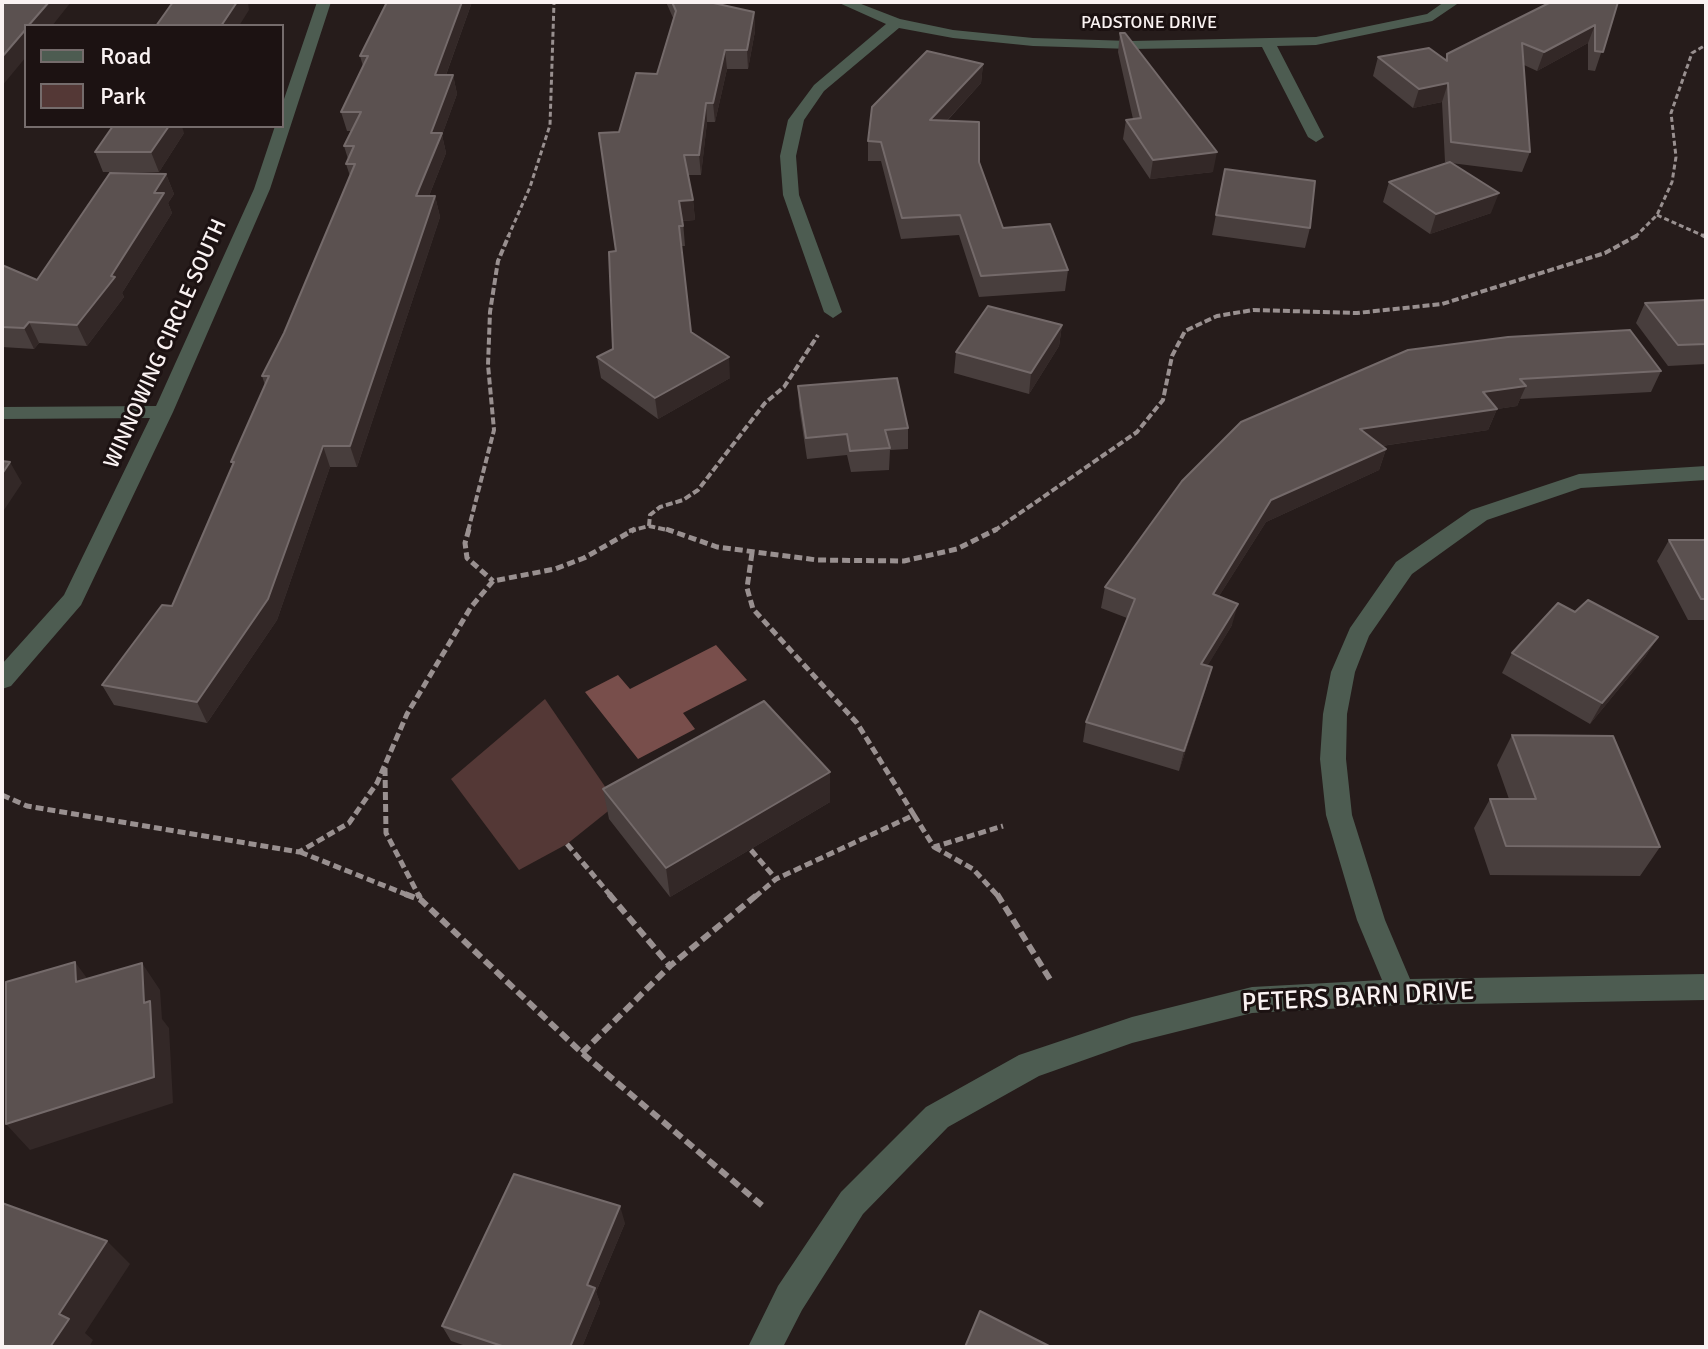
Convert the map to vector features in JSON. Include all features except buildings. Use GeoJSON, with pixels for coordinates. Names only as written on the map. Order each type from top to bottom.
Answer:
{"type":"FeatureCollection","features":[{"type":"Feature","properties":{"kind":"street","name":"WINNOWING CIRCLE SOUTH"},"geometry":{"type":"LineString","coordinates":[[284,123],[324,2]]}},
{"type":"Feature","properties":{"kind":"street","name":"PADSTONE DRIVE"},"geometry":{"type":"LineString","coordinates":[[844,2],[896,23],[953,34],[1033,42],[1316,41],[1363,34],[1432,17],[1453,2]]}},
{"type":"Feature","properties":{"kind":"street"},"geometry":{"type":"LineString","coordinates":[[833,312],[791,195],[788,156],[793,132],[796,120],[819,88],[896,23]]}},
{"type":"Feature","properties":{"kind":"street"},"geometry":{"type":"LineString","coordinates":[[1267,42],[1316,137]]}},
{"type":"Feature","properties":{"kind":"street","name":"WINNOWING CIRCLE SOUTH"},"geometry":{"type":"LineString","coordinates":[[2,680],[73,599],[163,412],[262,189],[282,128]]}},
{"type":"Feature","properties":{"kind":"street"},"geometry":{"type":"LineString","coordinates":[[2,413],[163,412]]}},
{"type":"Feature","properties":{"kind":"street"},"geometry":{"type":"LineString","coordinates":[[1401,992],[1371,920],[1339,815],[1333,759],[1335,714],[1343,672],[1358,634],[1404,568],[1479,515],[1579,481],[1630,475],[1706,473]]}},
{"type":"Feature","properties":{"kind":"street","name":"PETERS BARN DRIVE"},"geometry":{"type":"LineString","coordinates":[[765,1347],[790,1298],[852,1203],[937,1117],[1030,1065],[1132,1030],[1252,1000],[1401,992],[1706,987]]}},
{"type":"Feature","properties":{"kind":"path"},"geometry":{"type":"LineString","coordinates":[[493,581],[467,558],[465,543],[494,430],[488,365],[490,312],[498,261],[530,187],[550,125],[554,2]]}},
{"type":"Feature","properties":{"kind":"path"},"geometry":{"type":"LineString","coordinates":[[299,852],[349,823],[377,783],[407,714],[471,607],[493,581],[555,569],[584,558],[632,529],[649,526],[665,528],[717,547],[817,560],[904,561],[957,549],[995,530],[1137,432],[1163,400],[1172,356],[1185,331],[1217,316],[1253,310],[1357,313],[1442,304],[1605,253],[1637,236],[1657,215],[1672,182],[1676,157],[1671,113],[1692,53],[1706,45]]}},
{"type":"Feature","properties":{"kind":"path"},"geometry":{"type":"LineString","coordinates":[[1657,215],[1706,237]]}},
{"type":"Feature","properties":{"kind":"path"},"geometry":{"type":"LineString","coordinates":[[649,526],[650,515],[660,507],[683,500],[698,490],[765,403],[784,387],[833,312]]}},
{"type":"Feature","properties":{"kind":"path"},"geometry":{"type":"LineString","coordinates":[[752,553],[747,588],[753,609],[857,723],[934,847],[973,869],[997,894],[1051,981]]}},
{"type":"Feature","properties":{"kind":"path"},"geometry":{"type":"LineString","coordinates":[[385,763],[386,833],[421,900],[582,1053],[765,1208]]}},
{"type":"Feature","properties":{"kind":"path"},"geometry":{"type":"LineString","coordinates":[[2,795],[27,806],[299,852],[363,874],[421,900]]}},
{"type":"Feature","properties":{"kind":"path"},"geometry":{"type":"LineString","coordinates":[[582,1053],[670,966],[776,879],[914,815]]}},
{"type":"Feature","properties":{"kind":"path"},"geometry":{"type":"LineString","coordinates":[[934,847],[1003,826]]}},
{"type":"Feature","properties":{"kind":"path"},"geometry":{"type":"LineString","coordinates":[[567,844],[670,966]]}},
{"type":"Feature","properties":{"kind":"path"},"geometry":{"type":"LineString","coordinates":[[751,850],[776,879]]}},
{"type":"Feature","properties":{"kind":"green space"},"geometry":{"type":"Polygon","coordinates":[[[545,699],[617,804],[567,844],[519,870],[451,779],[545,699]]]}},
{"type":"Feature","properties":{"kind":"shaded area"},"geometry":{"type":"Polygon","coordinates":[[[716,645],[747,680],[683,713],[695,729],[638,759],[585,692],[618,675],[630,689],[716,645]]]}}]}
